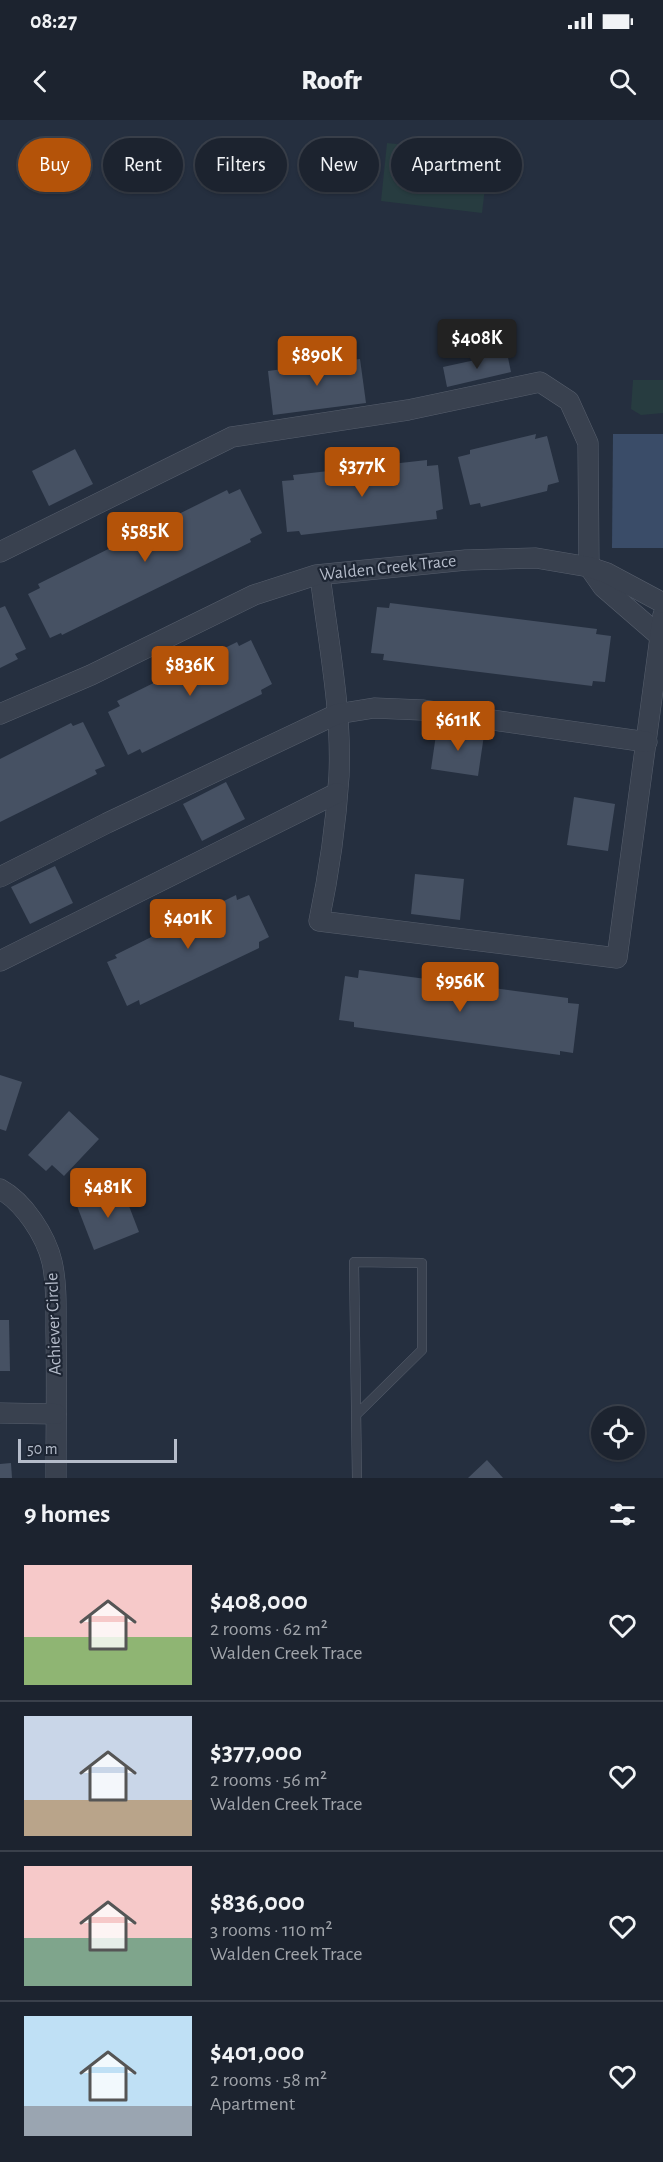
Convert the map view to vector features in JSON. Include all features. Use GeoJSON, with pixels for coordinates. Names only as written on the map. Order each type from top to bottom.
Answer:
{"type":"FeatureCollection","features":[{"type":"Feature","properties":{"kind":"street"},"geometry":{"type":"LineString","coordinates":[[0,552],[231,437],[408,411],[540,382],[569,401],[588,443],[589,567],[603,587],[661,638]]}},
{"type":"Feature","properties":{"kind":"street","name":"Walden Creek Trace"},"geometry":{"type":"LineString","coordinates":[[0,714],[91,675],[254,595],[320,575],[466,560],[536,558],[589,567],[607,573],[663,603]]}},
{"type":"Feature","properties":{"kind":"street"},"geometry":{"type":"LineString","coordinates":[[320,575],[337,714],[339,774],[331,851],[319,921],[617,958],[663,615]]}},
{"type":"Feature","properties":{"kind":"street"},"geometry":{"type":"LineString","coordinates":[[0,877],[107,823],[337,714],[374,708],[423,710],[646,742]]}},
{"type":"Feature","properties":{"kind":"street"},"geometry":{"type":"LineString","coordinates":[[0,961],[337,793]]}},
{"type":"Feature","properties":{"kind":"street","name":"Achiever Circle"},"geometry":{"type":"LineString","coordinates":[[0,1189],[10,1194],[30,1218],[44,1241],[52,1263],[55,1296],[56,1478]]}},
{"type":"Feature","properties":{"kind":"street"},"geometry":{"type":"LineString","coordinates":[[0,1413],[56,1414]]}},
{"type":"Feature","properties":{"kind":"lane"},"geometry":{"type":"LineString","coordinates":[[356,1415],[422,1350],[422,1263],[354,1262],[356,1415],[357,1478]]}},
{"type":"Feature","properties":{"kind":"green space"},"geometry":{"type":"Polygon","coordinates":[[[387,143],[391,143],[391,192],[484,192],[482,213],[381,201],[387,143]]]}},
{"type":"Feature","properties":{"kind":"green space"},"geometry":{"type":"Polygon","coordinates":[[[633,380],[663,380],[663,413],[641,415],[631,409],[633,380]]]}},
{"type":"Feature","properties":{"kind":"water"},"geometry":{"type":"Polygon","coordinates":[[[613,434],[663,434],[663,548],[612,548],[613,434]]]}},
{"type":"Feature","properties":{"kind":"building"},"geometry":{"type":"Polygon","coordinates":[[[507,353],[511,372],[447,387],[443,367],[507,353]]]}},
{"type":"Feature","properties":{"kind":"building"},"geometry":{"type":"Polygon","coordinates":[[[360,359],[366,403],[273,415],[268,371],[360,359]]]}},
{"type":"Feature","properties":{"kind":"building"},"geometry":{"type":"Polygon","coordinates":[[[536,434],[535,439],[547,436],[559,482],[548,485],[547,491],[481,507],[480,503],[470,505],[458,457],[470,454],[470,450],[536,434]]]}},
{"type":"Feature","properties":{"kind":"building"},"geometry":{"type":"Polygon","coordinates":[[[75,449],[93,484],[49,506],[32,471],[75,449]]]}},
{"type":"Feature","properties":{"kind":"building"},"geometry":{"type":"Polygon","coordinates":[[[427,460],[427,466],[438,465],[443,509],[436,511],[437,519],[301,535],[299,531],[287,532],[282,481],[294,480],[293,475],[427,460]]]}},
{"type":"Feature","properties":{"kind":"building"},"geometry":{"type":"Polygon","coordinates":[[[240,489],[262,533],[250,539],[251,542],[62,635],[61,633],[50,638],[28,594],[40,588],[38,584],[227,490],[229,494],[240,489]]]}},
{"type":"Feature","properties":{"kind":"building"},"geometry":{"type":"Polygon","coordinates":[[[390,603],[597,629],[596,634],[611,636],[605,682],[593,681],[592,686],[383,660],[384,654],[371,653],[377,607],[389,608],[390,603]]]}},
{"type":"Feature","properties":{"kind":"building"},"geometry":{"type":"Polygon","coordinates":[[[5,606],[26,649],[15,654],[18,659],[0,668],[0,608],[5,606]]]}},
{"type":"Feature","properties":{"kind":"building"},"geometry":{"type":"Polygon","coordinates":[[[251,640],[272,684],[261,690],[262,694],[142,753],[140,749],[128,755],[108,712],[120,706],[117,701],[237,642],[239,646],[251,640]]]}},
{"type":"Feature","properties":{"kind":"building"},"geometry":{"type":"Polygon","coordinates":[[[83,722],[105,766],[95,770],[97,774],[0,822],[0,759],[71,723],[73,726],[83,722]]]}},
{"type":"Feature","properties":{"kind":"building"},"geometry":{"type":"Polygon","coordinates":[[[437,728],[484,735],[478,776],[431,769],[437,728]]]}},
{"type":"Feature","properties":{"kind":"building"},"geometry":{"type":"Polygon","coordinates":[[[226,782],[245,819],[202,841],[183,804],[226,782]]]}},
{"type":"Feature","properties":{"kind":"building"},"geometry":{"type":"Polygon","coordinates":[[[574,797],[615,804],[608,851],[567,845],[574,797]]]}},
{"type":"Feature","properties":{"kind":"building"},"geometry":{"type":"Polygon","coordinates":[[[55,866],[73,903],[30,924],[11,887],[55,866]]]}},
{"type":"Feature","properties":{"kind":"building"},"geometry":{"type":"Polygon","coordinates":[[[415,874],[464,879],[460,920],[411,914],[415,874]]]}},
{"type":"Feature","properties":{"kind":"building"},"geometry":{"type":"Polygon","coordinates":[[[236,895],[237,900],[249,895],[269,937],[259,942],[259,948],[140,1005],[139,1000],[127,1006],[107,962],[117,958],[115,955],[236,895]]]}},
{"type":"Feature","properties":{"kind":"building"},"geometry":{"type":"Polygon","coordinates":[[[359,970],[568,998],[568,1003],[579,1004],[573,1053],[560,1051],[560,1055],[354,1027],[354,1022],[339,1020],[345,976],[358,978],[359,970]]]}},
{"type":"Feature","properties":{"kind":"building"},"geometry":{"type":"Polygon","coordinates":[[[0,1075],[22,1082],[6,1131],[0,1129],[0,1075]]]}},
{"type":"Feature","properties":{"kind":"building"},"geometry":{"type":"Polygon","coordinates":[[[69,1111],[99,1139],[64,1176],[52,1165],[46,1171],[28,1155],[69,1111]]]}},
{"type":"Feature","properties":{"kind":"building"},"geometry":{"type":"Polygon","coordinates":[[[122,1188],[139,1232],[94,1250],[77,1206],[122,1188]]]}},
{"type":"Feature","properties":{"kind":"building"},"geometry":{"type":"Polygon","coordinates":[[[0,1320],[9,1320],[10,1371],[0,1371],[0,1320]]]}},
{"type":"Feature","properties":{"kind":"building"},"geometry":{"type":"Polygon","coordinates":[[[487,1460],[503,1478],[468,1478],[487,1460]]]}},
{"type":"Feature","properties":{"kind":"building"},"geometry":{"type":"Polygon","coordinates":[[[11,1463],[12,1478],[0,1478],[0,1464],[11,1463]]]}}]}
